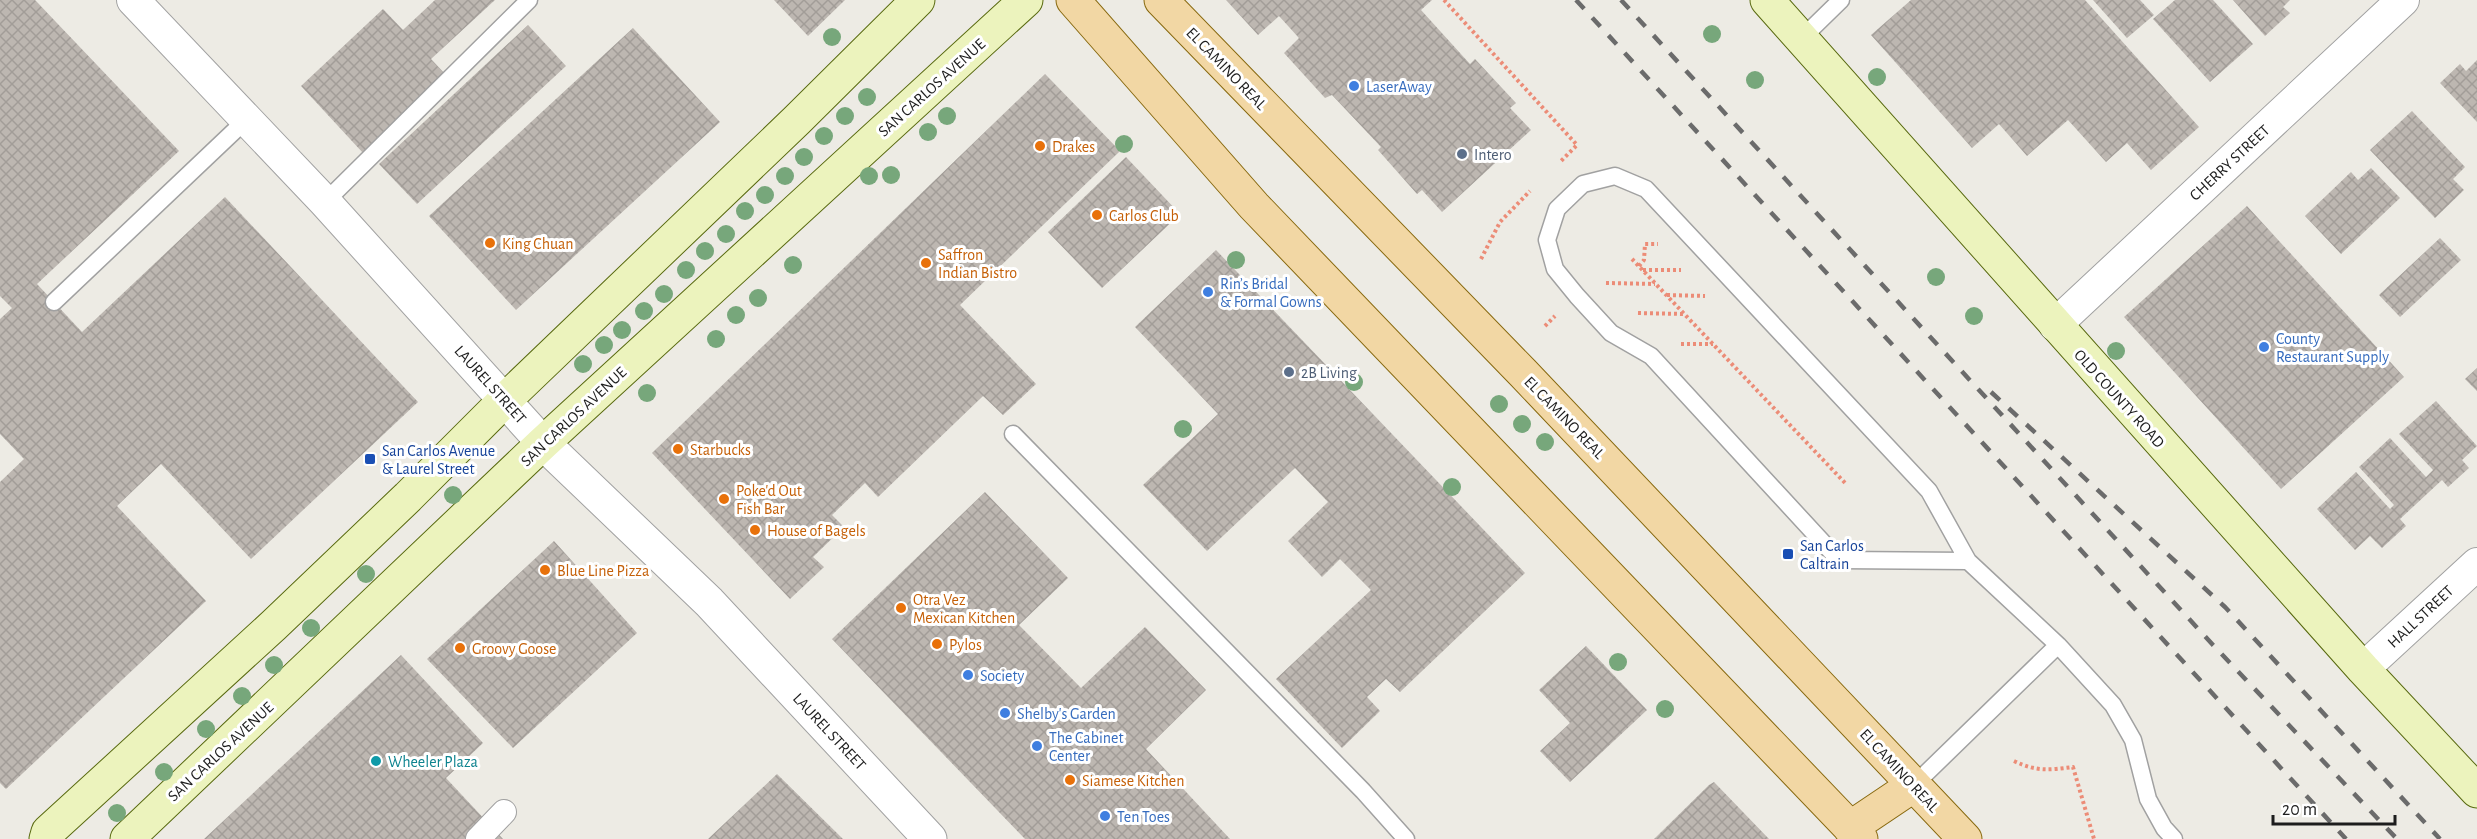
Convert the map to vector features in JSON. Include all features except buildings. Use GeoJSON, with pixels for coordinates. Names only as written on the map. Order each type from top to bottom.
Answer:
{"type":"FeatureCollection","features":[{"type":"Feature","properties":{"kind":"main road"},"geometry":{"type":"LineString","coordinates":[[46,839],[48,832],[274,625],[408,497],[918,0]]}},
{"type":"Feature","properties":{"kind":"main road","name":"SAN CARLOS AVENUE"},"geometry":{"type":"LineString","coordinates":[[127,839],[543,442],[1026,0]]}},
{"type":"Feature","properties":{"kind":"main road"},"geometry":{"type":"LineString","coordinates":[[1073,0],[1254,206],[1850,835],[1914,785]]}},
{"type":"Feature","properties":{"kind":"main road","name":"EL CAMINO REAL"},"geometry":{"type":"LineString","coordinates":[[1161,0],[1523,373],[1965,839]]}},
{"type":"Feature","properties":{"kind":"main road","name":"OLD COUNTY ROAD"},"geometry":{"type":"LineString","coordinates":[[1767,0],[2055,326],[2363,669],[2477,791]]}},
{"type":"Feature","properties":{"kind":"street","name":"LAUREL STREET"},"geometry":{"type":"LineString","coordinates":[[133,0],[325,202],[543,442],[709,602],[930,839]]}},
{"type":"Feature","properties":{"kind":"street","name":"CHERRY STREET"},"geometry":{"type":"LineString","coordinates":[[2055,326],[2403,0]]}},
{"type":"Feature","properties":{"kind":"street","name":"HALL STREET"},"geometry":{"type":"LineString","coordinates":[[2363,669],[2477,564]]}},
{"type":"Feature","properties":{"kind":"street"},"geometry":{"type":"LineString","coordinates":[[478,839],[504,812]]}},
{"type":"Feature","properties":{"kind":"lane"},"geometry":{"type":"LineString","coordinates":[[325,202],[529,0]]}},
{"type":"Feature","properties":{"kind":"lane"},"geometry":{"type":"LineString","coordinates":[[1801,39],[1841,0]]}},
{"type":"Feature","properties":{"kind":"lane"},"geometry":{"type":"LineString","coordinates":[[54,302],[247,119]]}},
{"type":"Feature","properties":{"kind":"lane"},"geometry":{"type":"LineString","coordinates":[[1968,561],[1839,560],[1651,356],[1611,333],[1577,296],[1556,268],[1547,240],[1557,209],[1583,184],[1615,177],[1646,189],[1929,491],[1968,561],[2058,645],[2113,705],[2133,740],[2148,799],[2164,828],[2174,839]]}},
{"type":"Feature","properties":{"kind":"lane"},"geometry":{"type":"LineString","coordinates":[[1013,434],[1363,791],[1406,839]]}},
{"type":"Feature","properties":{"kind":"lane"},"geometry":{"type":"LineString","coordinates":[[1914,785],[2058,645]]}},
{"type":"Feature","properties":{"kind":"path"},"geometry":{"type":"LineString","coordinates":[[1444,0],[1576,145],[1554,168]]}},
{"type":"Feature","properties":{"kind":"path"},"geometry":{"type":"LineString","coordinates":[[1481,259],[1500,222],[1538,184]]}},
{"type":"Feature","properties":{"kind":"path"},"geometry":{"type":"LineString","coordinates":[[1639,266],[1644,260],[1645,243]]}},
{"type":"Feature","properties":{"kind":"path"},"geometry":{"type":"LineString","coordinates":[[1632,259],[1847,484]]}},
{"type":"Feature","properties":{"kind":"path"},"geometry":{"type":"LineString","coordinates":[[2014,761],[2043,771],[2073,767],[2094,839]]}},
{"type":"Feature","properties":{"kind":"railway"},"geometry":{"type":"LineString","coordinates":[[1576,0],[2346,839]]}},
{"type":"Feature","properties":{"kind":"railway"},"geometry":{"type":"LineString","coordinates":[[1621,0],[2213,645],[2397,839]]}},
{"type":"Feature","properties":{"kind":"railway"},"geometry":{"type":"LineString","coordinates":[[1991,392],[2225,607],[2440,839]]}},
{"type":"Feature","properties":{"kind":"place","name":"LaserAway"},"geometry":{"type":"Point","coordinates":[1354,86]}},
{"type":"Feature","properties":{"kind":"place","name":"Drakes"},"geometry":{"type":"Point","coordinates":[1040,146]}},
{"type":"Feature","properties":{"kind":"place","name":"Intero"},"geometry":{"type":"Point","coordinates":[1462,154]}},
{"type":"Feature","properties":{"kind":"place","name":"Carlos Club"},"geometry":{"type":"Point","coordinates":[1097,215]}},
{"type":"Feature","properties":{"kind":"place","name":"King Chuan"},"geometry":{"type":"Point","coordinates":[490,243]}},
{"type":"Feature","properties":{"kind":"place","name":"Saffron Indian Bistro"},"geometry":{"type":"Point","coordinates":[926,263]}},
{"type":"Feature","properties":{"kind":"place","name":"Rin’s Bridal & Formal Gowns"},"geometry":{"type":"Point","coordinates":[1208,292]}},
{"type":"Feature","properties":{"kind":"place","name":"County Restaurant Supply"},"geometry":{"type":"Point","coordinates":[2264,347]}},
{"type":"Feature","properties":{"kind":"place","name":"2B Living"},"geometry":{"type":"Point","coordinates":[1289,372]}},
{"type":"Feature","properties":{"kind":"place","name":"Starbucks"},"geometry":{"type":"Point","coordinates":[678,449]}},
{"type":"Feature","properties":{"kind":"place","name":"San Carlos Avenue & Laurel Street"},"geometry":{"type":"Point","coordinates":[370,459]}},
{"type":"Feature","properties":{"kind":"place","name":"Poke'd Out Fish Bar"},"geometry":{"type":"Point","coordinates":[724,499]}},
{"type":"Feature","properties":{"kind":"place","name":"House of Bagels"},"geometry":{"type":"Point","coordinates":[755,530]}},
{"type":"Feature","properties":{"kind":"place","name":"San Carlos Caltrain"},"geometry":{"type":"Point","coordinates":[1788,554]}},
{"type":"Feature","properties":{"kind":"place","name":"Blue Line Pizza"},"geometry":{"type":"Point","coordinates":[545,570]}},
{"type":"Feature","properties":{"kind":"place","name":"Otra Vez Mexican Kitchen"},"geometry":{"type":"Point","coordinates":[901,608]}},
{"type":"Feature","properties":{"kind":"place","name":"Pylos"},"geometry":{"type":"Point","coordinates":[937,644]}},
{"type":"Feature","properties":{"kind":"place","name":"Groovy Goose"},"geometry":{"type":"Point","coordinates":[460,648]}},
{"type":"Feature","properties":{"kind":"place","name":"Society"},"geometry":{"type":"Point","coordinates":[968,675]}},
{"type":"Feature","properties":{"kind":"place","name":"Shelby's Garden"},"geometry":{"type":"Point","coordinates":[1005,713]}},
{"type":"Feature","properties":{"kind":"place","name":"The Cabinet Center"},"geometry":{"type":"Point","coordinates":[1037,746]}},
{"type":"Feature","properties":{"kind":"place","name":"Wheeler Plaza"},"geometry":{"type":"Point","coordinates":[376,761]}},
{"type":"Feature","properties":{"kind":"place","name":"Siamese Kitchen"},"geometry":{"type":"Point","coordinates":[1070,780]}},
{"type":"Feature","properties":{"kind":"place","name":"Ten Toes"},"geometry":{"type":"Point","coordinates":[1105,816]}}]}
